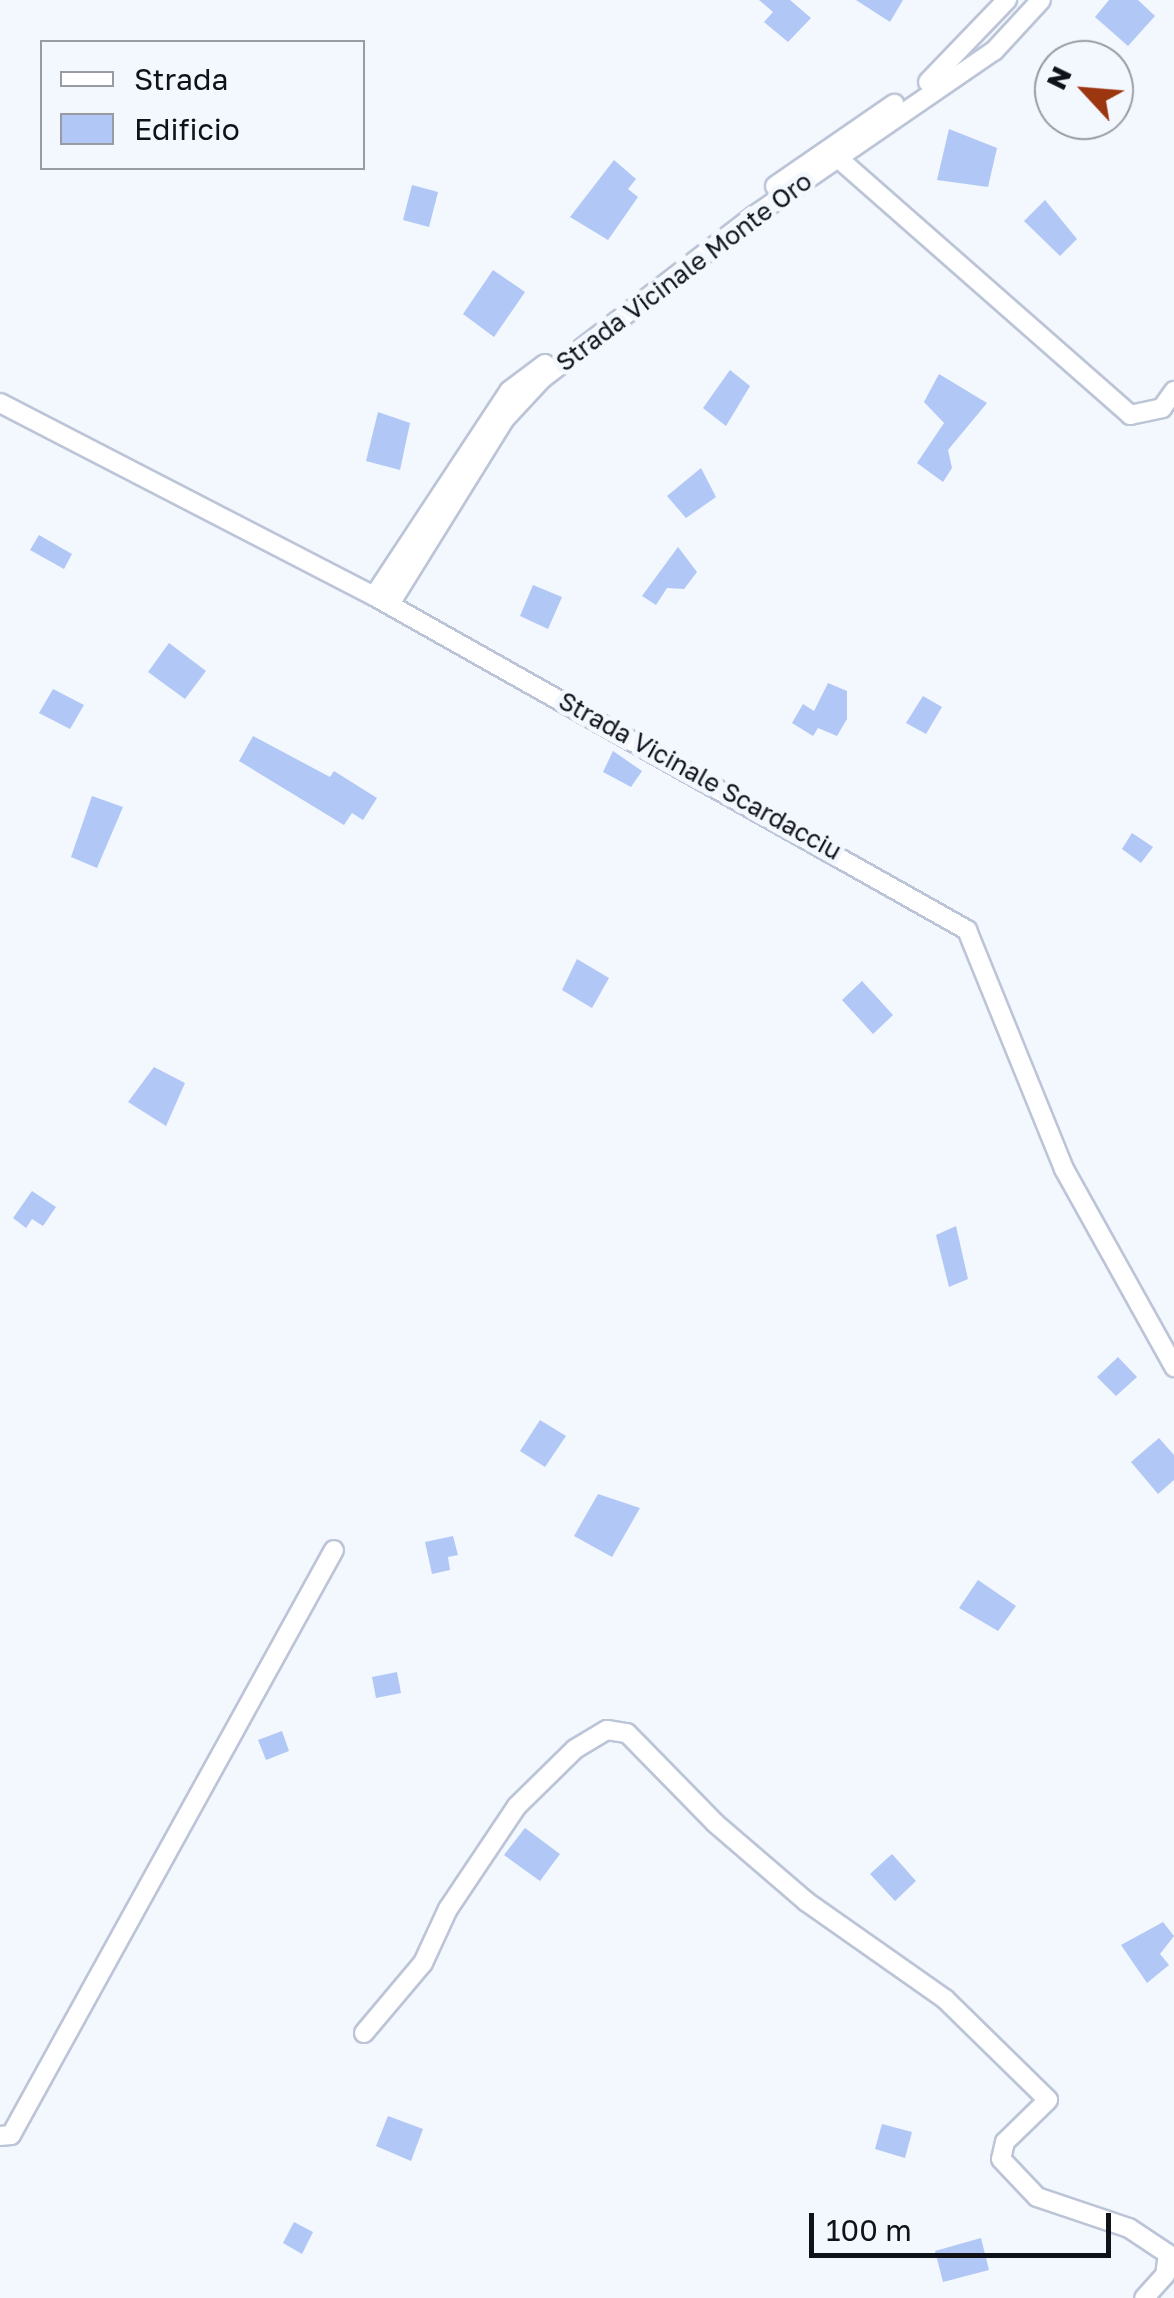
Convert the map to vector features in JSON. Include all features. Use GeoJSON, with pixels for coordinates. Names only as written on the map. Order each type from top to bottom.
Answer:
{"type":"FeatureCollection","features":[{"type":"Feature","properties":{"kind":"street","name":"Strada Vicinale Monte Oro"},"geometry":{"type":"LineString","coordinates":[[382,600],[508,391],[940,75],[1007,0]]}},
{"type":"Feature","properties":{"kind":"street","name":"Strada Vicinale Monte Oro"},"geometry":{"type":"LineString","coordinates":[[831,152],[994,51],[1042,0]]}},
{"type":"Feature","properties":{"kind":"street"},"geometry":{"type":"LineString","coordinates":[[831,152],[1130,415],[1162,408],[1174,392]]}},
{"type":"Feature","properties":{"kind":"street","name":"Strada Vicinale Scardacciu"},"geometry":{"type":"LineString","coordinates":[[0,403],[382,600],[967,930],[1064,1169],[1174,1367]]}},
{"type":"Feature","properties":{"kind":"street"},"geometry":{"type":"LineString","coordinates":[[0,2136],[10,2135],[334,1550]]}},
{"type":"Feature","properties":{"kind":"street"},"geometry":{"type":"LineString","coordinates":[[364,2033],[424,1963],[448,1909],[517,1806],[575,1750],[608,1730],[627,1734],[715,1823],[807,1902],[945,1999],[1048,2100],[1004,2142],[1001,2159],[1037,2198],[1129,2228],[1168,2254],[1164,2276],[1144,2298]]}},
{"type":"Feature","properties":{"kind":"building"},"geometry":{"type":"Polygon","coordinates":[[[759,0],[790,0],[811,18],[788,42],[764,22],[773,12],[759,0]]]}},
{"type":"Feature","properties":{"kind":"building"},"geometry":{"type":"Polygon","coordinates":[[[856,0],[903,0],[890,22],[856,0]]]}},
{"type":"Feature","properties":{"kind":"building"},"geometry":{"type":"Polygon","coordinates":[[[1109,0],[1138,0],[1155,16],[1133,40],[1121,40],[1095,17],[1109,0]]]}},
{"type":"Feature","properties":{"kind":"building"},"geometry":{"type":"Polygon","coordinates":[[[949,129],[997,148],[988,187],[937,180],[949,129]]]}},
{"type":"Feature","properties":{"kind":"building"},"geometry":{"type":"Polygon","coordinates":[[[614,160],[636,179],[628,189],[638,197],[608,240],[570,217],[614,160]]]}},
{"type":"Feature","properties":{"kind":"building"},"geometry":{"type":"Polygon","coordinates":[[[412,185],[438,192],[429,227],[403,220],[412,185]]]}},
{"type":"Feature","properties":{"kind":"building"},"geometry":{"type":"Polygon","coordinates":[[[1045,200],[1077,239],[1060,256],[1024,221],[1045,200]]]}},
{"type":"Feature","properties":{"kind":"building"},"geometry":{"type":"Polygon","coordinates":[[[493,270],[525,292],[494,337],[463,314],[493,270]]]}},
{"type":"Feature","properties":{"kind":"building"},"geometry":{"type":"Polygon","coordinates":[[[730,370],[750,386],[726,426],[703,408],[730,370]]]}},
{"type":"Feature","properties":{"kind":"building"},"geometry":{"type":"Polygon","coordinates":[[[939,374],[987,403],[948,450],[952,468],[943,482],[917,463],[944,423],[924,402],[939,374]]]}},
{"type":"Feature","properties":{"kind":"building"},"geometry":{"type":"Polygon","coordinates":[[[378,412],[410,423],[400,470],[366,461],[378,412]]]}},
{"type":"Feature","properties":{"kind":"building"},"geometry":{"type":"Polygon","coordinates":[[[701,468],[716,497],[686,518],[667,496],[701,468]]]}},
{"type":"Feature","properties":{"kind":"building"},"geometry":{"type":"Polygon","coordinates":[[[39,535],[72,554],[64,569],[30,550],[39,535]]]}},
{"type":"Feature","properties":{"kind":"building"},"geometry":{"type":"Polygon","coordinates":[[[678,547],[697,572],[684,589],[667,588],[656,605],[642,596],[678,547]]]}},
{"type":"Feature","properties":{"kind":"building"},"geometry":{"type":"Polygon","coordinates":[[[533,585],[562,597],[548,629],[520,616],[533,585]]]}},
{"type":"Feature","properties":{"kind":"building"},"geometry":{"type":"Polygon","coordinates":[[[169,643],[206,671],[185,699],[148,672],[169,643]]]}},
{"type":"Feature","properties":{"kind":"building"},"geometry":{"type":"Polygon","coordinates":[[[828,683],[847,691],[847,719],[837,736],[818,728],[813,736],[792,723],[803,704],[814,711],[828,683]]]}},
{"type":"Feature","properties":{"kind":"building"},"geometry":{"type":"Polygon","coordinates":[[[53,689],[84,705],[70,729],[39,713],[53,689]]]}},
{"type":"Feature","properties":{"kind":"building"},"geometry":{"type":"Polygon","coordinates":[[[923,696],[942,707],[926,734],[906,723],[923,696]]]}},
{"type":"Feature","properties":{"kind":"building"},"geometry":{"type":"Polygon","coordinates":[[[253,736],[330,777],[334,771],[377,798],[363,820],[352,813],[344,825],[239,761],[253,736]]]}},
{"type":"Feature","properties":{"kind":"building"},"geometry":{"type":"Polygon","coordinates":[[[613,751],[642,771],[631,787],[603,772],[613,751]]]}},
{"type":"Feature","properties":{"kind":"building"},"geometry":{"type":"Polygon","coordinates":[[[92,796],[123,807],[97,868],[71,857],[92,796]]]}},
{"type":"Feature","properties":{"kind":"building"},"geometry":{"type":"Polygon","coordinates":[[[1132,833],[1153,847],[1141,863],[1122,849],[1132,833]]]}},
{"type":"Feature","properties":{"kind":"building"},"geometry":{"type":"Polygon","coordinates":[[[577,959],[609,978],[592,1008],[562,990],[577,959]]]}},
{"type":"Feature","properties":{"kind":"building"},"geometry":{"type":"Polygon","coordinates":[[[862,981],[893,1015],[873,1034],[842,1000],[862,981]]]}},
{"type":"Feature","properties":{"kind":"building"},"geometry":{"type":"Polygon","coordinates":[[[154,1067],[185,1083],[166,1126],[128,1102],[154,1067]]]}},
{"type":"Feature","properties":{"kind":"building"},"geometry":{"type":"Polygon","coordinates":[[[32,1191],[56,1207],[43,1226],[32,1219],[26,1228],[13,1218],[32,1191]]]}},
{"type":"Feature","properties":{"kind":"building"},"geometry":{"type":"Polygon","coordinates":[[[956,1226],[968,1279],[949,1287],[936,1235],[956,1226]]]}},
{"type":"Feature","properties":{"kind":"building"},"geometry":{"type":"Polygon","coordinates":[[[1118,1357],[1137,1377],[1116,1396],[1097,1377],[1118,1357]]]}},
{"type":"Feature","properties":{"kind":"building"},"geometry":{"type":"Polygon","coordinates":[[[540,1420],[566,1436],[545,1467],[520,1451],[540,1420]]]}},
{"type":"Feature","properties":{"kind":"building"},"geometry":{"type":"Polygon","coordinates":[[[1159,1438],[1174,1455],[1174,1480],[1158,1494],[1131,1462],[1159,1438]]]}},
{"type":"Feature","properties":{"kind":"building"},"geometry":{"type":"Polygon","coordinates":[[[598,1494],[640,1508],[612,1557],[574,1536],[598,1494]]]}},
{"type":"Feature","properties":{"kind":"building"},"geometry":{"type":"Polygon","coordinates":[[[453,1536],[458,1555],[448,1557],[450,1570],[432,1574],[425,1542],[453,1536]]]}},
{"type":"Feature","properties":{"kind":"building"},"geometry":{"type":"Polygon","coordinates":[[[978,1580],[1016,1606],[998,1631],[959,1608],[978,1580]]]}},
{"type":"Feature","properties":{"kind":"building"},"geometry":{"type":"Polygon","coordinates":[[[397,1672],[401,1693],[376,1698],[372,1677],[397,1672]]]}},
{"type":"Feature","properties":{"kind":"building"},"geometry":{"type":"Polygon","coordinates":[[[282,1731],[289,1751],[266,1760],[258,1740],[282,1731]]]}},
{"type":"Feature","properties":{"kind":"building"},"geometry":{"type":"Polygon","coordinates":[[[525,1828],[560,1854],[540,1881],[504,1855],[525,1828]]]}},
{"type":"Feature","properties":{"kind":"building"},"geometry":{"type":"Polygon","coordinates":[[[892,1854],[916,1881],[895,1901],[870,1874],[892,1854]]]}},
{"type":"Feature","properties":{"kind":"building"},"geometry":{"type":"Polygon","coordinates":[[[1163,1922],[1174,1936],[1160,1954],[1169,1965],[1147,1983],[1121,1945],[1163,1922]]]}},
{"type":"Feature","properties":{"kind":"building"},"geometry":{"type":"Polygon","coordinates":[[[388,2116],[423,2129],[411,2161],[376,2146],[388,2116]]]}},
{"type":"Feature","properties":{"kind":"building"},"geometry":{"type":"Polygon","coordinates":[[[882,2124],[912,2132],[905,2158],[875,2149],[882,2124]]]}},
{"type":"Feature","properties":{"kind":"building"},"geometry":{"type":"Polygon","coordinates":[[[294,2222],[313,2232],[302,2254],[283,2243],[294,2222]]]}},
{"type":"Feature","properties":{"kind":"building"},"geometry":{"type":"Polygon","coordinates":[[[981,2238],[989,2270],[943,2282],[935,2251],[981,2238]]]}}]}
